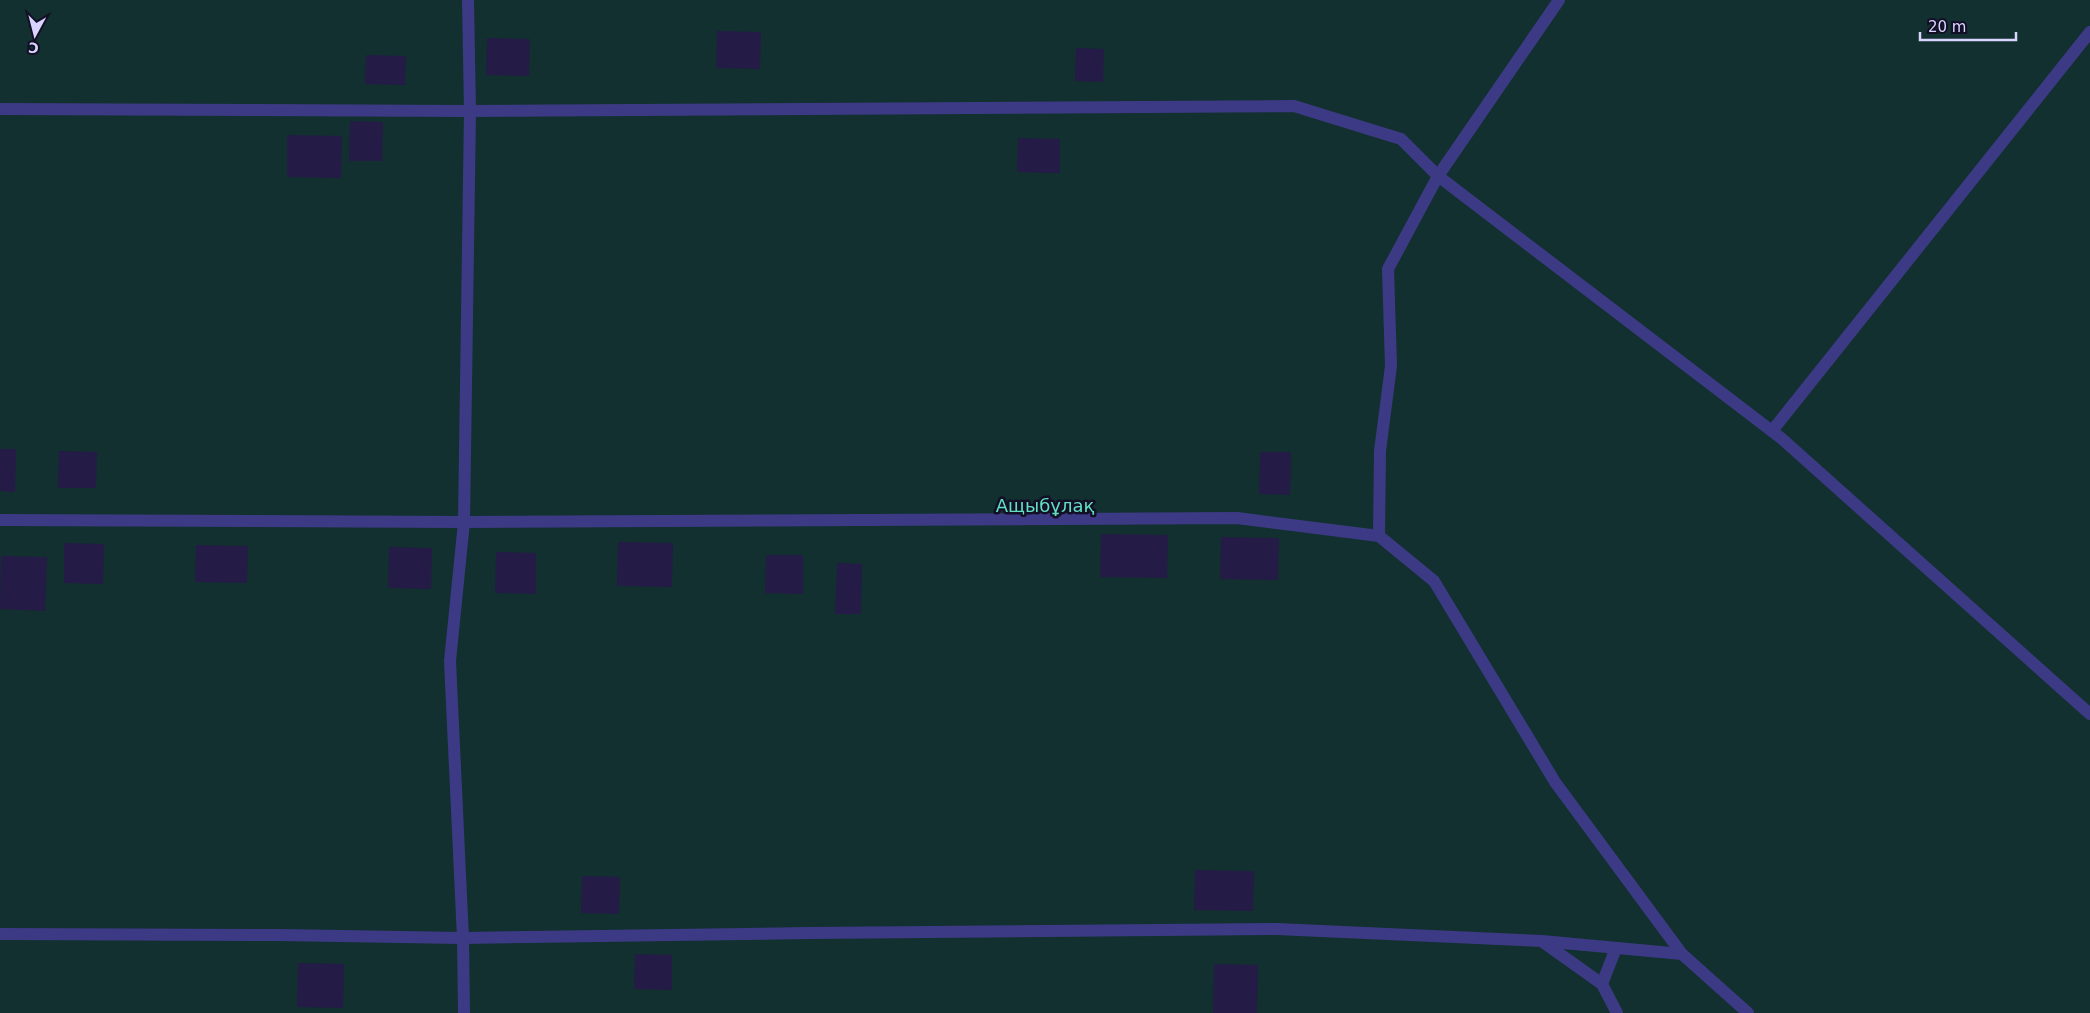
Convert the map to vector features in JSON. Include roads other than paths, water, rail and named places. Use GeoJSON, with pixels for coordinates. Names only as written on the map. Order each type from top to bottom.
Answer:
{"type":"FeatureCollection","features":[{"type":"Feature","properties":{"kind":"street"},"geometry":{"type":"LineString","coordinates":[[464,1013],[463,938],[450,661],[464,522],[470,111],[468,0]]}},
{"type":"Feature","properties":{"kind":"street"},"geometry":{"type":"LineString","coordinates":[[1379,536],[1380,451],[1391,366],[1388,268],[1438,176],[1560,0]]}},
{"type":"Feature","properties":{"kind":"street"},"geometry":{"type":"LineString","coordinates":[[1772,431],[2090,32]]}},
{"type":"Feature","properties":{"kind":"street"},"geometry":{"type":"LineString","coordinates":[[0,109],[470,111],[1294,106],[1401,139],[1438,176],[1772,431],[2089,710]]}},
{"type":"Feature","properties":{"kind":"street"},"geometry":{"type":"LineString","coordinates":[[0,520],[464,522],[1236,518],[1379,536],[1434,581],[1555,782],[1682,954],[1748,1013]]}},
{"type":"Feature","properties":{"kind":"street"},"geometry":{"type":"LineString","coordinates":[[0,934],[463,938],[829,932],[1276,929],[1542,942],[1682,954]]}},
{"type":"Feature","properties":{"kind":"street"},"geometry":{"type":"LineString","coordinates":[[1542,942],[1602,984],[1617,1013]]}},
{"type":"Feature","properties":{"kind":"street"},"geometry":{"type":"LineString","coordinates":[[1602,984],[1616,948]]}},
{"type":"Feature","properties":{"kind":"park label","name":"Ащыбұлақ"},"geometry":{"type":"Point","coordinates":[1045,506]}}]}
